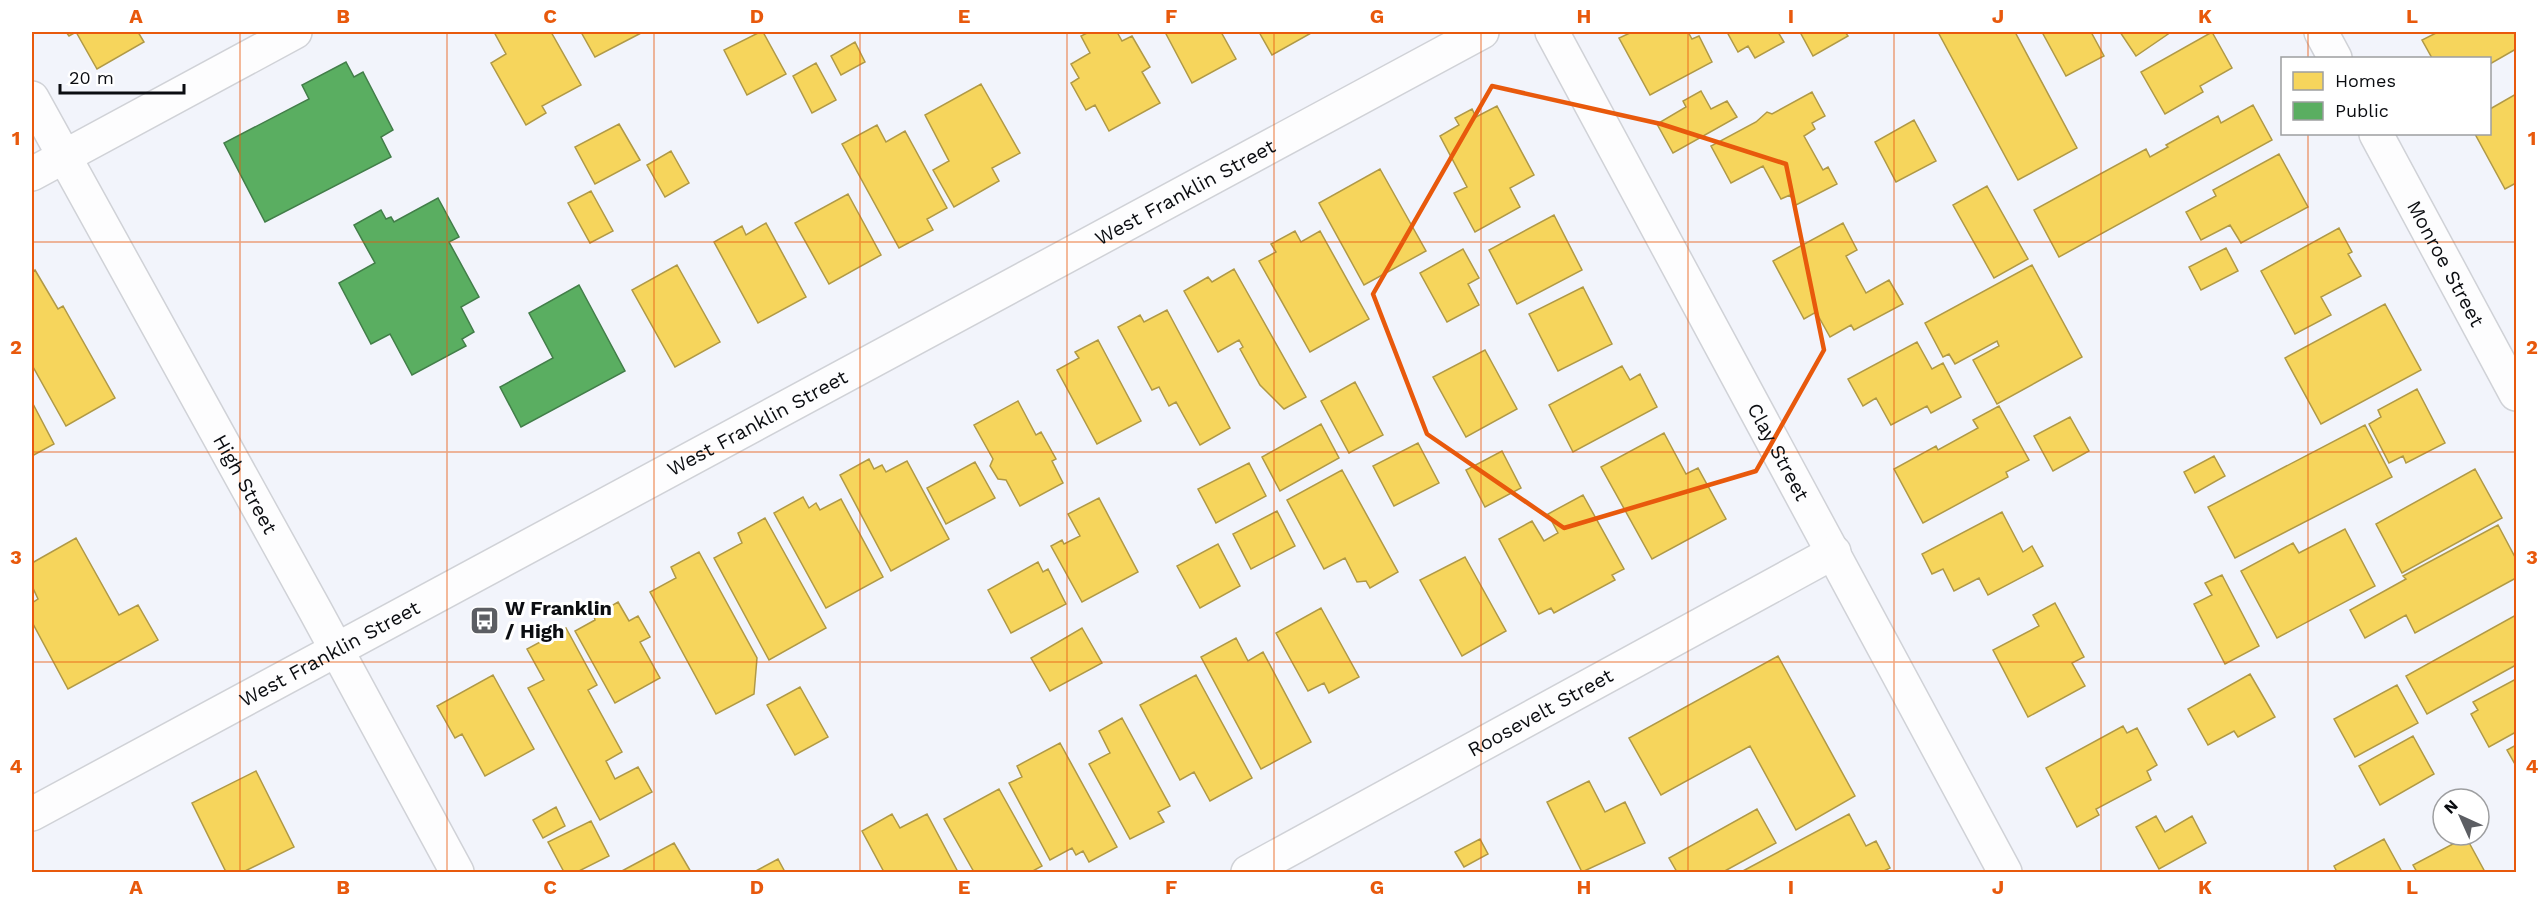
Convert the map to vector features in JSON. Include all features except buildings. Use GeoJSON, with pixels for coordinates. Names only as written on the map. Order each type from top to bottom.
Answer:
{"type":"FeatureCollection","features":[{"type":"Feature","properties":{"kind":"street"},"geometry":{"type":"LineString","coordinates":[[32,174],[295,32]]}},
{"type":"Feature","properties":{"kind":"street","name":"West Franklin Street"},"geometry":{"type":"LineString","coordinates":[[32,814],[1482,32]]}},
{"type":"Feature","properties":{"kind":"street","name":"Clay Street"},"geometry":{"type":"LineString","coordinates":[[1552,32],[2005,873]]}},
{"type":"Feature","properties":{"kind":"street"},"geometry":{"type":"LineString","coordinates":[[2320,32],[2334,57]]}},
{"type":"Feature","properties":{"kind":"street","name":"High Street"},"geometry":{"type":"LineString","coordinates":[[32,98],[337,650],[457,873]]}},
{"type":"Feature","properties":{"kind":"street","name":"Monroe Street"},"geometry":{"type":"LineString","coordinates":[[2377,135],[2517,393]]}},
{"type":"Feature","properties":{"kind":"street","name":"Roosevelt Street"},"geometry":{"type":"LineString","coordinates":[[1248,873],[1834,552]]}},
{"type":"Feature","properties":{"kind":"highlighted area"},"geometry":{"type":"Polygon","coordinates":[[[1492,86],[1661,124],[1786,164],[1824,350],[1756,471],[1564,528],[1427,434],[1373,294],[1492,86]]]}},
{"type":"Feature","properties":{"kind":"place","name":"W Franklin / High"},"geometry":{"type":"Point","coordinates":[484,620]}}]}
